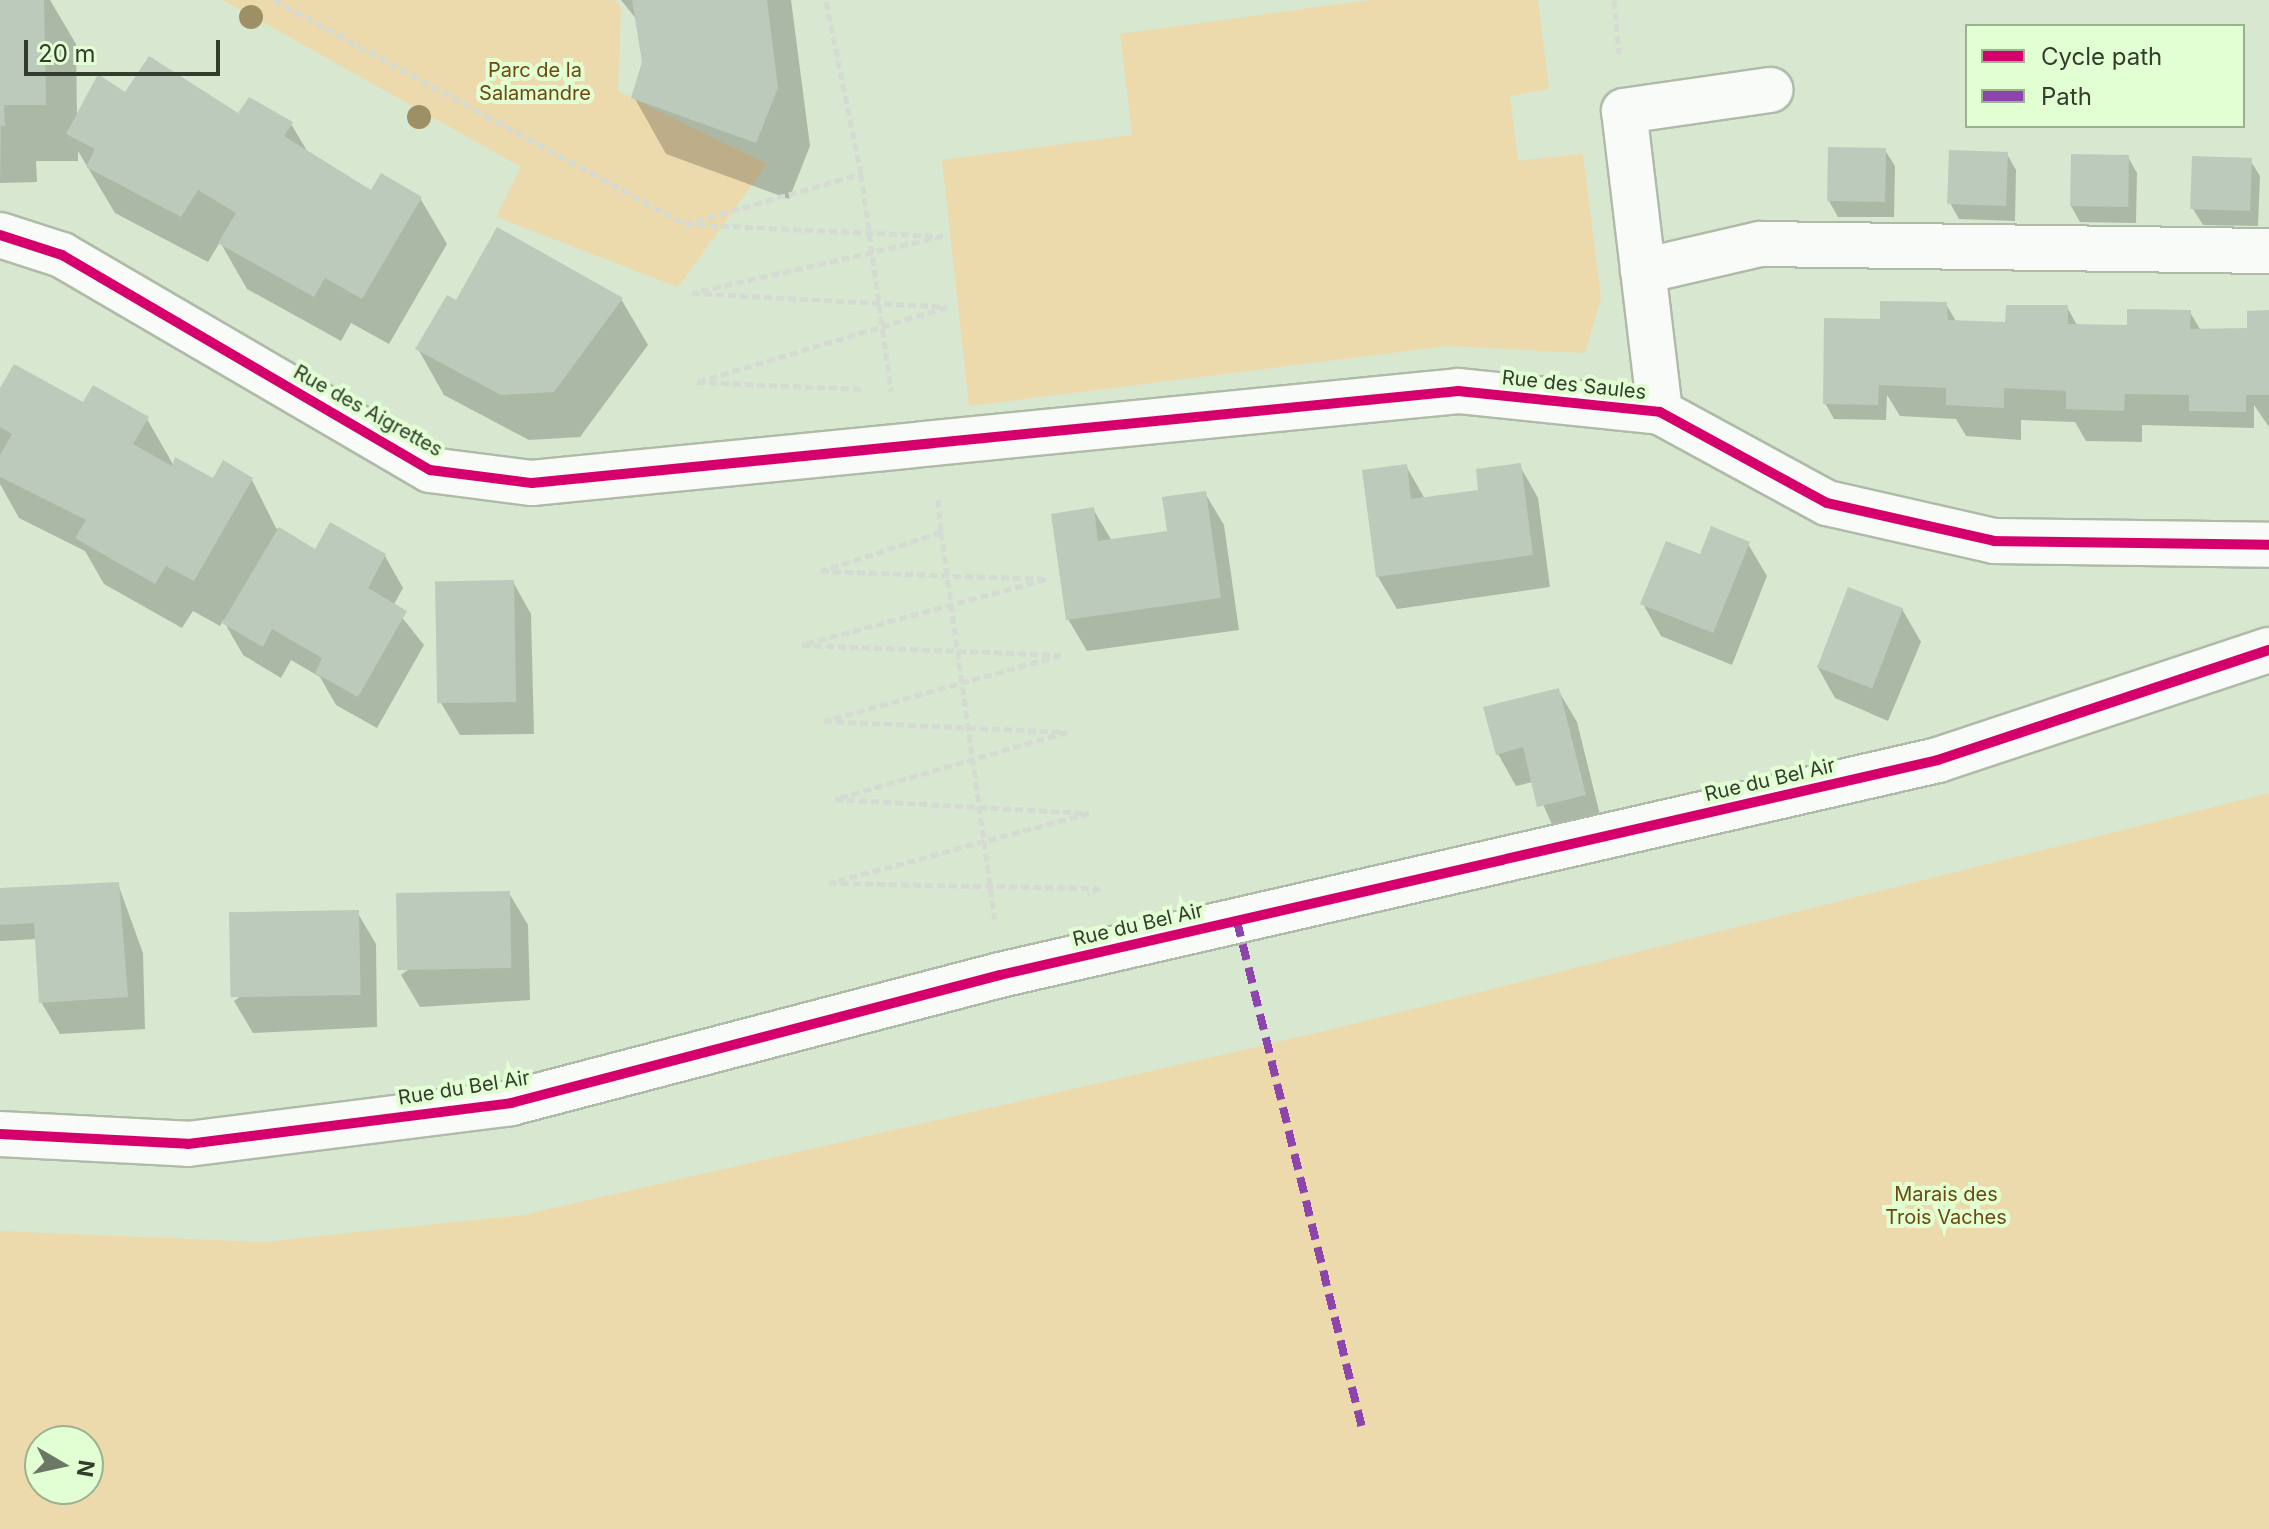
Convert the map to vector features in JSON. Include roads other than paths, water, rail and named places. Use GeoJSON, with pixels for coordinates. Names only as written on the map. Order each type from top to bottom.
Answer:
{"type":"FeatureCollection","features":[{"type":"Feature","properties":{"kind":"street","name":"Rue des Saules"},"geometry":{"type":"LineString","coordinates":[[1660,412],[1624,111],[1770,90]]}},
{"type":"Feature","properties":{"kind":"street","name":"Rue des Aigrettes"},"geometry":{"type":"LineString","coordinates":[[0,235],[62,255],[430,470],[532,483],[914,442]]}},
{"type":"Feature","properties":{"kind":"street"},"geometry":{"type":"LineString","coordinates":[[1643,271],[1760,244],[2269,251]]}},
{"type":"Feature","properties":{"kind":"street","name":"Rue des Saules"},"geometry":{"type":"LineString","coordinates":[[914,442],[1458,391],[1660,412],[1827,503],[1994,541],[2269,545]]}},
{"type":"Feature","properties":{"kind":"street","name":"Rue du Bel Air"},"geometry":{"type":"LineString","coordinates":[[0,1134],[188,1144],[511,1103],[1000,975],[1938,760],[2269,650]]}},
{"type":"Feature","properties":{"kind":"park label","name":"Parc de la Salamandre"},"geometry":{"type":"Point","coordinates":[535,82]}},
{"type":"Feature","properties":{"kind":"park label","name":"Marais des Trois Vaches"},"geometry":{"type":"Point","coordinates":[1946,1206]}}]}
